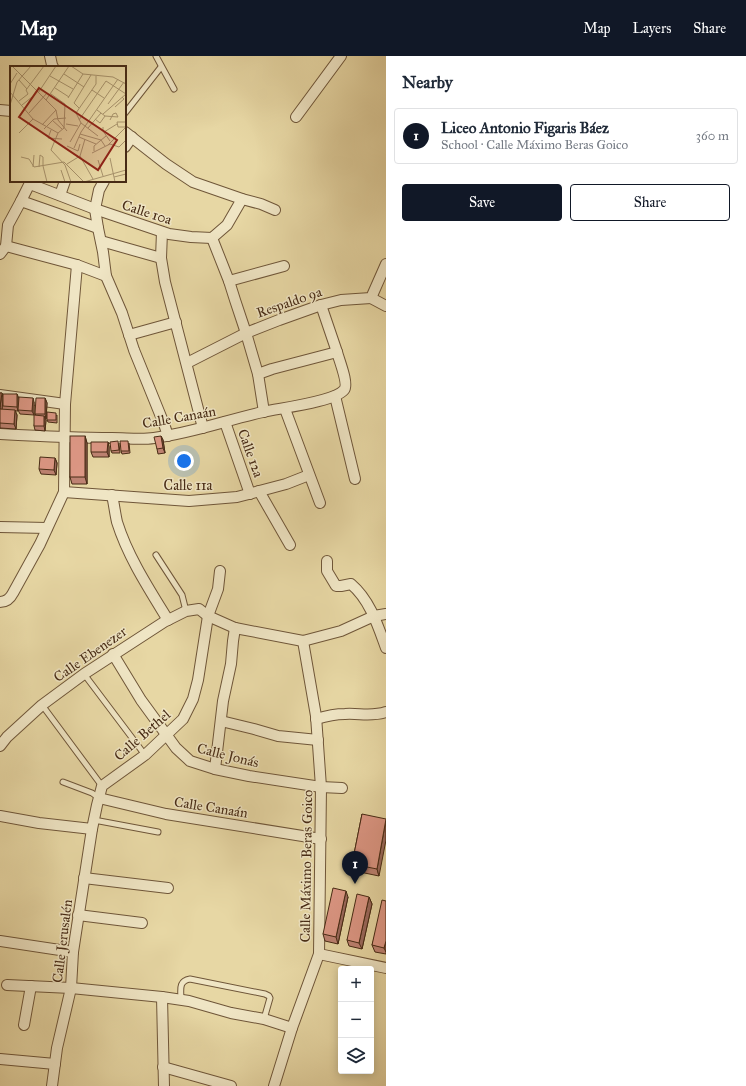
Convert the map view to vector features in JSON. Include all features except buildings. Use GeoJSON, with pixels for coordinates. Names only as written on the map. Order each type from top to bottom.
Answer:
{"type":"FeatureCollection","features":[{"type":"Feature","properties":{"kind":"street"},"geometry":{"type":"LineString","coordinates":[[50,56],[52,66]]}},
{"type":"Feature","properties":{"kind":"street"},"geometry":{"type":"LineString","coordinates":[[296,118],[341,56]]}},
{"type":"Feature","properties":{"kind":"street"},"geometry":{"type":"LineString","coordinates":[[0,110],[10,111]]}},
{"type":"Feature","properties":{"kind":"street"},"geometry":{"type":"LineString","coordinates":[[128,134],[166,164],[193,182],[275,210]]}},
{"type":"Feature","properties":{"kind":"street"},"geometry":{"type":"LineString","coordinates":[[30,182],[21,201],[4,223],[3,250],[77,265],[106,276]]}},
{"type":"Feature","properties":{"kind":"street","name":"Calle 10a"},"geometry":{"type":"LineString","coordinates":[[30,182],[95,209],[168,234],[212,238]]}},
{"type":"Feature","properties":{"kind":"street"},"geometry":{"type":"LineString","coordinates":[[60,195],[65,182]]}},
{"type":"Feature","properties":{"kind":"street"},"geometry":{"type":"LineString","coordinates":[[103,182],[99,190],[95,209],[106,276],[122,313],[168,436]]}},
{"type":"Feature","properties":{"kind":"street"},"geometry":{"type":"LineString","coordinates":[[242,199],[227,225],[212,238],[229,281],[246,333],[258,374],[264,412]]}},
{"type":"Feature","properties":{"kind":"street"},"geometry":{"type":"LineString","coordinates":[[21,201],[98,228]]}},
{"type":"Feature","properties":{"kind":"street"},"geometry":{"type":"LineString","coordinates":[[162,232],[162,258],[165,282],[203,428]]}},
{"type":"Feature","properties":{"kind":"street"},"geometry":{"type":"LineString","coordinates":[[101,241],[162,258]]}},
{"type":"Feature","properties":{"kind":"street"},"geometry":{"type":"LineString","coordinates":[[386,264],[371,298],[386,306]]}},
{"type":"Feature","properties":{"kind":"street"},"geometry":{"type":"LineString","coordinates":[[2,602],[10,598],[13,593],[40,544],[64,492],[65,404],[77,265]]}},
{"type":"Feature","properties":{"kind":"street"},"geometry":{"type":"LineString","coordinates":[[229,281],[284,266]]}},
{"type":"Feature","properties":{"kind":"street","name":"Respaldo 9a"},"geometry":{"type":"LineString","coordinates":[[187,363],[246,333],[321,305],[341,300],[371,298]]}},
{"type":"Feature","properties":{"kind":"street"},"geometry":{"type":"LineString","coordinates":[[321,305],[337,352],[346,386],[343,391],[335,396],[356,479]]}},
{"type":"Feature","properties":{"kind":"street"},"geometry":{"type":"LineString","coordinates":[[129,335],[176,322]]}},
{"type":"Feature","properties":{"kind":"street"},"geometry":{"type":"LineString","coordinates":[[258,374],[337,352]]}},
{"type":"Feature","properties":{"kind":"street"},"geometry":{"type":"LineString","coordinates":[[0,395],[65,404]]}},
{"type":"Feature","properties":{"kind":"street","name":"Calle Canaán"},"geometry":{"type":"LineString","coordinates":[[0,434],[65,438],[153,438],[203,428],[335,396]]}},
{"type":"Feature","properties":{"kind":"street"},"geometry":{"type":"LineString","coordinates":[[285,409],[320,503]]}},
{"type":"Feature","properties":{"kind":"street","name":"Calle 12a"},"geometry":{"type":"LineString","coordinates":[[225,422],[255,492],[290,544]]}},
{"type":"Feature","properties":{"kind":"street","name":"Calle 11a"},"geometry":{"type":"LineString","coordinates":[[64,492],[189,501],[237,497],[286,484],[309,475]]}},
{"type":"Feature","properties":{"kind":"street"},"geometry":{"type":"LineString","coordinates":[[112,495],[117,521],[129,552],[168,620]]}},
{"type":"Feature","properties":{"kind":"street"},"geometry":{"type":"LineString","coordinates":[[0,527],[47,528]]}},
{"type":"Feature","properties":{"kind":"street"},"geometry":{"type":"LineString","coordinates":[[327,561],[327,572],[336,586],[352,584],[361,594],[374,616],[386,648]]}},
{"type":"Feature","properties":{"kind":"street","name":"Calle Bethel"},"geometry":{"type":"LineString","coordinates":[[102,786],[145,755],[183,719],[192,699],[198,680],[208,616],[218,588],[220,571]]}},
{"type":"Feature","properties":{"kind":"street"},"geometry":{"type":"LineString","coordinates":[[186,611],[199,609],[208,616],[235,628],[303,641],[341,631],[374,616],[386,614]]}},
{"type":"Feature","properties":{"kind":"street","name":"Calle Ebenezer"},"geometry":{"type":"LineString","coordinates":[[0,746],[7,737],[42,705],[84,674],[168,620],[186,611]]}},
{"type":"Feature","properties":{"kind":"street"},"geometry":{"type":"LineString","coordinates":[[215,769],[223,701],[231,664],[235,628]]}},
{"type":"Feature","properties":{"kind":"street","name":"Calle Máximo Beras Goico"},"geometry":{"type":"LineString","coordinates":[[274,1086],[292,1028],[319,954],[321,787],[316,719],[303,641]]}},
{"type":"Feature","properties":{"kind":"street","name":"Calle Jonás"},"geometry":{"type":"LineString","coordinates":[[113,654],[141,700],[176,748],[190,761],[215,769],[249,776],[321,787],[342,788]]}},
{"type":"Feature","properties":{"kind":"street"},"geometry":{"type":"LineString","coordinates":[[316,719],[334,714],[378,715],[386,712]]}},
{"type":"Feature","properties":{"kind":"street"},"geometry":{"type":"LineString","coordinates":[[221,721],[278,736],[318,740]]}},
{"type":"Feature","properties":{"kind":"street"},"geometry":{"type":"LineString","coordinates":[[99,798],[102,786]]}},
{"type":"Feature","properties":{"kind":"street","name":"Calle Canaán"},"geometry":{"type":"LineString","coordinates":[[99,798],[166,814],[321,839]]}},
{"type":"Feature","properties":{"kind":"street","name":"Calle Jerusalén"},"geometry":{"type":"LineString","coordinates":[[52,1086],[57,1048],[71,988],[73,952],[78,915],[99,798]]}},
{"type":"Feature","properties":{"kind":"street"},"geometry":{"type":"LineString","coordinates":[[0,816],[39,823],[93,825]]}},
{"type":"Feature","properties":{"kind":"street"},"geometry":{"type":"LineString","coordinates":[[84,878],[168,888]]}},
{"type":"Feature","properties":{"kind":"street"},"geometry":{"type":"LineString","coordinates":[[78,915],[142,923]]}},
{"type":"Feature","properties":{"kind":"street"},"geometry":{"type":"LineString","coordinates":[[0,941],[73,952]]}},
{"type":"Feature","properties":{"kind":"street"},"geometry":{"type":"LineString","coordinates":[[319,954],[386,968]]}},
{"type":"Feature","properties":{"kind":"street"},"geometry":{"type":"LineString","coordinates":[[7,985],[71,988],[162,997],[264,1019],[292,1028]]}},
{"type":"Feature","properties":{"kind":"street"},"geometry":{"type":"LineString","coordinates":[[24,1025],[31,986]]}},
{"type":"Feature","properties":{"kind":"street"},"geometry":{"type":"LineString","coordinates":[[162,997],[164,1086]]}},
{"type":"Feature","properties":{"kind":"street"},"geometry":{"type":"LineString","coordinates":[[0,1059],[55,1064]]}},
{"type":"Feature","properties":{"kind":"street"},"geometry":{"type":"LineString","coordinates":[[163,1067],[231,1086]]}},
{"type":"Feature","properties":{"kind":"lane"},"geometry":{"type":"LineString","coordinates":[[156,56],[174,89]]}},
{"type":"Feature","properties":{"kind":"lane"},"geometry":{"type":"LineString","coordinates":[[126,112],[161,67]]}},
{"type":"Feature","properties":{"kind":"lane"},"geometry":{"type":"LineString","coordinates":[[156,555],[182,595],[186,611]]}},
{"type":"Feature","properties":{"kind":"lane"},"geometry":{"type":"LineString","coordinates":[[84,674],[145,755]]}},
{"type":"Feature","properties":{"kind":"lane"},"geometry":{"type":"LineString","coordinates":[[42,705],[102,786]]}},
{"type":"Feature","properties":{"kind":"lane"},"geometry":{"type":"LineString","coordinates":[[63,782],[92,793],[99,798]]}},
{"type":"Feature","properties":{"kind":"lane"},"geometry":{"type":"LineString","coordinates":[[93,825],[158,832]]}},
{"type":"Feature","properties":{"kind":"lane"},"geometry":{"type":"LineString","coordinates":[[181,1000],[180,987],[182,982],[185,980],[265,994],[270,998],[264,1019]]}},
{"type":"Feature","properties":{"kind":"place","name":"Liceo Antonio Figaris Báez"},"geometry":{"type":"Point","coordinates":[355,884]}}]}
